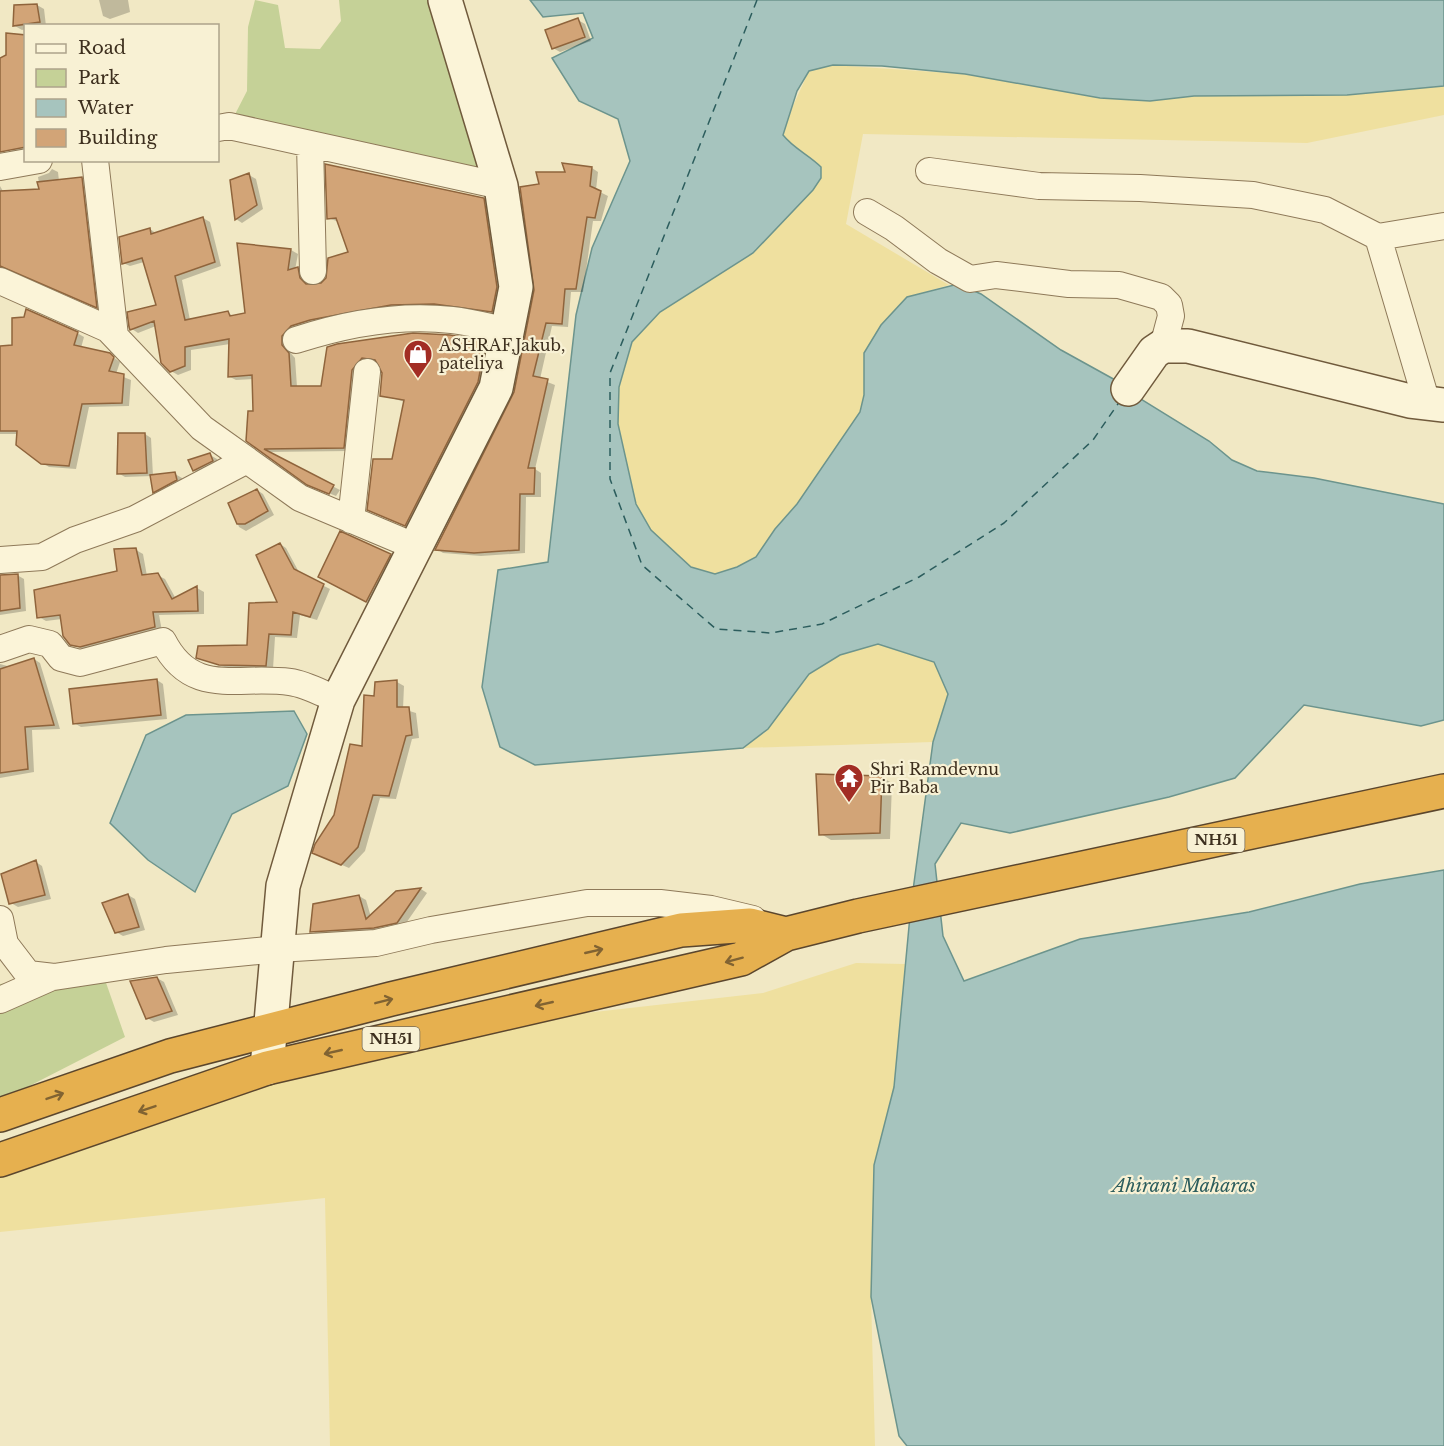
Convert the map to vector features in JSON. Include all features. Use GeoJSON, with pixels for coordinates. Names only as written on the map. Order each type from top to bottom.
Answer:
{"type":"FeatureCollection","features":[{"type":"Feature","properties":{"kind":"highway","name":"NH51"},"geometry":{"type":"LineString","coordinates":[[0,1160],[267,1068],[741,958],[786,934],[858,916],[1444,791]]}},
{"type":"Feature","properties":{"kind":"highway","name":"NH51"},"geometry":{"type":"LineString","coordinates":[[0,1115],[170,1056],[681,930],[750,925],[786,934]]}},
{"type":"Feature","properties":{"kind":"street"},"geometry":{"type":"LineString","coordinates":[[267,1068],[283,886],[338,700],[496,388],[516,287],[501,186],[445,0]]}},
{"type":"Feature","properties":{"kind":"street"},"geometry":{"type":"LineString","coordinates":[[219,128],[229,126],[501,186]]}},
{"type":"Feature","properties":{"kind":"street"},"geometry":{"type":"LineString","coordinates":[[310,144],[313,271]]}},
{"type":"Feature","properties":{"kind":"street"},"geometry":{"type":"LineString","coordinates":[[0,167],[28,162]]}},
{"type":"Feature","properties":{"kind":"street"},"geometry":{"type":"LineString","coordinates":[[95,162],[115,336]]}},
{"type":"Feature","properties":{"kind":"street"},"geometry":{"type":"LineString","coordinates":[[929,171],[1039,186],[1140,188],[1253,195],[1325,210],[1378,237],[1444,226]]}},
{"type":"Feature","properties":{"kind":"street"},"geometry":{"type":"LineString","coordinates":[[867,212],[894,228],[938,261],[970,279],[996,275],[1069,284],[1119,285],[1161,297],[1169,305],[1171,316],[1163,346]]}},
{"type":"Feature","properties":{"kind":"street"},"geometry":{"type":"LineString","coordinates":[[1378,237],[1435,404]]}},
{"type":"Feature","properties":{"kind":"street"},"geometry":{"type":"LineString","coordinates":[[0,281],[108,329],[202,428],[300,498],[414,546]]}},
{"type":"Feature","properties":{"kind":"street"},"geometry":{"type":"LineString","coordinates":[[296,340],[335,327],[397,320],[452,320],[508,331]]}},
{"type":"Feature","properties":{"kind":"street"},"geometry":{"type":"LineString","coordinates":[[1128,389],[1154,352],[1163,346],[1188,346],[1435,404]]}},
{"type":"Feature","properties":{"kind":"street"},"geometry":{"type":"LineString","coordinates":[[351,520],[367,372]]}},
{"type":"Feature","properties":{"kind":"street"},"geometry":{"type":"LineString","coordinates":[[0,560],[42,557],[75,540],[135,519],[247,460]]}},
{"type":"Feature","properties":{"kind":"street"},"geometry":{"type":"LineString","coordinates":[[0,649],[29,639],[50,644],[61,658],[80,663],[163,641],[171,658],[199,679],[292,682],[338,700]]}},
{"type":"Feature","properties":{"kind":"street"},"geometry":{"type":"LineString","coordinates":[[0,1000],[54,977],[166,960],[278,949],[376,943],[431,930],[587,903],[660,903],[711,909],[754,919],[786,934]]}},
{"type":"Feature","properties":{"kind":"street"},"geometry":{"type":"LineString","coordinates":[[0,918],[5,944],[28,974],[54,977]]}},
{"type":"Feature","properties":{"kind":"green space"},"geometry":{"type":"Polygon","coordinates":[[[255,0],[278,5],[285,48],[320,49],[341,21],[339,0],[445,0],[501,186],[229,126],[247,91],[248,27],[255,0]]]}},
{"type":"Feature","properties":{"kind":"green space"},"geometry":{"type":"Polygon","coordinates":[[[54,977],[104,977],[125,1037],[0,1101],[0,984],[54,977]]]}},
{"type":"Feature","properties":{"kind":"sand"},"geometry":{"type":"Polygon","coordinates":[[[833,65],[964,74],[1100,98],[1150,101],[1194,96],[1347,95],[1444,86],[1444,115],[1307,143],[863,134],[846,224],[949,285],[907,297],[864,377],[864,395],[860,412],[797,504],[775,529],[756,557],[737,567],[715,574],[691,567],[651,530],[636,504],[618,424],[619,387],[632,342],[660,312],[753,253],[813,190],[821,178],[821,167],[783,135],[786,121],[809,71],[833,65]]]}},
{"type":"Feature","properties":{"kind":"sand"},"geometry":{"type":"Polygon","coordinates":[[[878,644],[934,662],[948,694],[933,742],[743,748],[764,733],[809,674],[840,655],[878,644]]]}},
{"type":"Feature","properties":{"kind":"sand"},"geometry":{"type":"Polygon","coordinates":[[[856,963],[905,964],[894,1087],[874,1165],[871,1297],[875,1446],[330,1446],[325,1198],[0,1232],[0,1160],[267,1068],[488,1024],[763,993],[856,963]]]}},
{"type":"Feature","properties":{"kind":"water","name":"Ahirani Maharas"},"geometry":{"type":"Polygon","coordinates":[[[530,0],[1444,0],[1444,86],[1347,95],[1194,96],[1150,101],[1100,98],[965,74],[882,66],[833,65],[809,71],[797,91],[783,135],[821,167],[821,178],[813,190],[753,253],[660,312],[632,342],[619,387],[618,424],[636,504],[651,530],[691,567],[715,574],[737,567],[756,557],[775,529],[797,504],[860,412],[864,395],[864,353],[881,325],[907,297],[958,284],[981,294],[1061,350],[1117,381],[1139,398],[1209,441],[1232,460],[1257,471],[1314,478],[1444,504],[1444,720],[1421,726],[1304,705],[1235,778],[1169,797],[1010,833],[961,823],[935,864],[943,936],[964,981],[1080,939],[1249,912],[1360,884],[1444,870],[1444,1446],[907,1446],[899,1436],[871,1297],[874,1165],[894,1087],[911,905],[933,742],[948,694],[934,662],[878,644],[840,655],[809,674],[768,729],[743,748],[535,765],[500,747],[482,687],[498,570],[548,562],[576,315],[592,248],[630,161],[618,119],[579,101],[552,58],[593,38],[583,13],[543,17],[530,0]]]}},
{"type":"Feature","properties":{"kind":"water"},"geometry":{"type":"Polygon","coordinates":[[[294,711],[307,734],[288,786],[232,814],[195,892],[148,860],[110,823],[146,735],[186,715],[294,711]]]}},
{"type":"Feature","properties":{"kind":"building"},"geometry":{"type":"Polygon","coordinates":[[[37,4],[40,22],[13,26],[14,5],[37,4]]]}},
{"type":"Feature","properties":{"kind":"building"},"geometry":{"type":"Polygon","coordinates":[[[578,18],[585,37],[552,49],[545,30],[578,18]]]}},
{"type":"Feature","properties":{"kind":"building"},"geometry":{"type":"Polygon","coordinates":[[[6,33],[24,35],[24,147],[0,152],[0,58],[6,55],[6,33]]]}},
{"type":"Feature","properties":{"kind":"building"},"geometry":{"type":"Polygon","coordinates":[[[562,163],[592,167],[590,186],[601,191],[595,218],[587,217],[576,289],[565,289],[562,324],[546,323],[533,376],[548,379],[528,468],[535,468],[534,494],[520,494],[519,550],[474,553],[435,550],[514,392],[534,290],[520,187],[539,184],[536,172],[565,172],[562,163]]]}},
{"type":"Feature","properties":{"kind":"building"},"geometry":{"type":"Polygon","coordinates":[[[325,164],[484,198],[497,287],[492,312],[434,304],[391,305],[310,320],[291,326],[282,336],[282,345],[289,353],[291,386],[321,386],[327,347],[337,344],[413,333],[450,335],[486,341],[478,382],[405,526],[367,510],[373,459],[392,459],[404,400],[380,396],[382,373],[375,360],[362,358],[352,370],[344,448],[264,449],[334,485],[329,494],[307,485],[246,441],[248,411],[253,411],[252,375],[228,377],[229,339],[185,347],[185,366],[170,372],[161,363],[154,321],[130,330],[129,327],[127,312],[156,305],[142,258],[122,264],[119,237],[150,228],[151,234],[203,217],[215,262],[175,276],[185,320],[228,311],[230,316],[245,313],[237,243],[291,249],[288,270],[298,267],[300,278],[306,284],[321,283],[326,278],[328,258],[348,252],[336,218],[327,219],[325,164]]]}},
{"type":"Feature","properties":{"kind":"building"},"geometry":{"type":"Polygon","coordinates":[[[249,173],[257,205],[235,220],[230,180],[249,173]]]}},
{"type":"Feature","properties":{"kind":"building"},"geometry":{"type":"Polygon","coordinates":[[[82,177],[97,308],[0,266],[0,191],[39,189],[37,182],[82,177]]]}},
{"type":"Feature","properties":{"kind":"building"},"geometry":{"type":"Polygon","coordinates":[[[26,309],[78,332],[74,345],[110,353],[114,357],[109,371],[124,374],[122,403],[82,404],[69,466],[41,464],[16,445],[17,431],[0,431],[0,346],[12,345],[12,318],[24,317],[26,309]]]}},
{"type":"Feature","properties":{"kind":"building"},"geometry":{"type":"Polygon","coordinates":[[[118,433],[145,433],[147,473],[117,474],[118,433]]]}},
{"type":"Feature","properties":{"kind":"building"},"geometry":{"type":"Polygon","coordinates":[[[210,453],[213,461],[193,471],[188,460],[210,453]]]}},
{"type":"Feature","properties":{"kind":"building"},"geometry":{"type":"Polygon","coordinates":[[[175,472],[177,480],[153,493],[150,475],[175,472]]]}},
{"type":"Feature","properties":{"kind":"building"},"geometry":{"type":"Polygon","coordinates":[[[257,489],[268,511],[245,524],[237,524],[228,503],[257,489]]]}},
{"type":"Feature","properties":{"kind":"building"},"geometry":{"type":"Polygon","coordinates":[[[340,531],[391,554],[366,602],[318,577],[340,531]]]}},
{"type":"Feature","properties":{"kind":"building"},"geometry":{"type":"Polygon","coordinates":[[[280,543],[294,569],[324,584],[310,617],[293,612],[291,635],[269,634],[266,666],[219,665],[196,658],[198,646],[247,645],[249,603],[277,602],[256,555],[280,543]]]}},
{"type":"Feature","properties":{"kind":"building"},"geometry":{"type":"Polygon","coordinates":[[[136,548],[142,575],[158,573],[172,599],[197,586],[198,611],[153,612],[155,627],[80,647],[70,645],[63,636],[60,615],[37,618],[34,590],[117,571],[114,549],[136,548]]]}},
{"type":"Feature","properties":{"kind":"building"},"geometry":{"type":"Polygon","coordinates":[[[18,574],[20,608],[0,611],[0,575],[18,574]]]}},
{"type":"Feature","properties":{"kind":"building"},"geometry":{"type":"Polygon","coordinates":[[[34,658],[54,725],[25,727],[28,769],[0,773],[0,669],[34,658]]]}},
{"type":"Feature","properties":{"kind":"building"},"geometry":{"type":"Polygon","coordinates":[[[157,679],[161,715],[73,724],[69,689],[157,679]]]}},
{"type":"Feature","properties":{"kind":"building"},"geometry":{"type":"Polygon","coordinates":[[[397,680],[397,707],[409,707],[412,735],[406,736],[389,796],[373,795],[358,847],[341,865],[312,853],[315,844],[334,815],[350,744],[362,746],[364,695],[374,696],[375,682],[397,680]]]}},
{"type":"Feature","properties":{"kind":"building","name":"Shri Ramdevnu Pir Baba"},"geometry":{"type":"Polygon","coordinates":[[[816,774],[882,776],[880,833],[819,835],[816,774]]]}},
{"type":"Feature","properties":{"kind":"building"},"geometry":{"type":"Polygon","coordinates":[[[36,860],[45,895],[9,904],[1,874],[36,860]]]}},
{"type":"Feature","properties":{"kind":"building"},"geometry":{"type":"Polygon","coordinates":[[[421,888],[397,923],[374,928],[310,932],[313,904],[359,895],[366,919],[396,891],[421,888]]]}},
{"type":"Feature","properties":{"kind":"building"},"geometry":{"type":"Polygon","coordinates":[[[128,894],[139,927],[115,933],[102,903],[128,894]]]}},
{"type":"Feature","properties":{"kind":"building"},"geometry":{"type":"Polygon","coordinates":[[[157,977],[172,1011],[146,1019],[130,981],[157,977]]]}},
{"type":"Feature","properties":{"kind":"ferry route"},"geometry":{"type":"LineString","coordinates":[[757,0],[610,373],[610,479],[642,565],[716,629],[771,633],[822,624],[919,577],[1004,523],[1093,440],[1120,401]]}},
{"type":"Feature","properties":{"kind":"place","name":"ASHRAF,Jakub, pateliya"},"geometry":{"type":"Point","coordinates":[418,380]}},
{"type":"Feature","properties":{"kind":"place","name":"Shri Ramdevnu Pir Baba"},"geometry":{"type":"Point","coordinates":[849,804]}}]}
